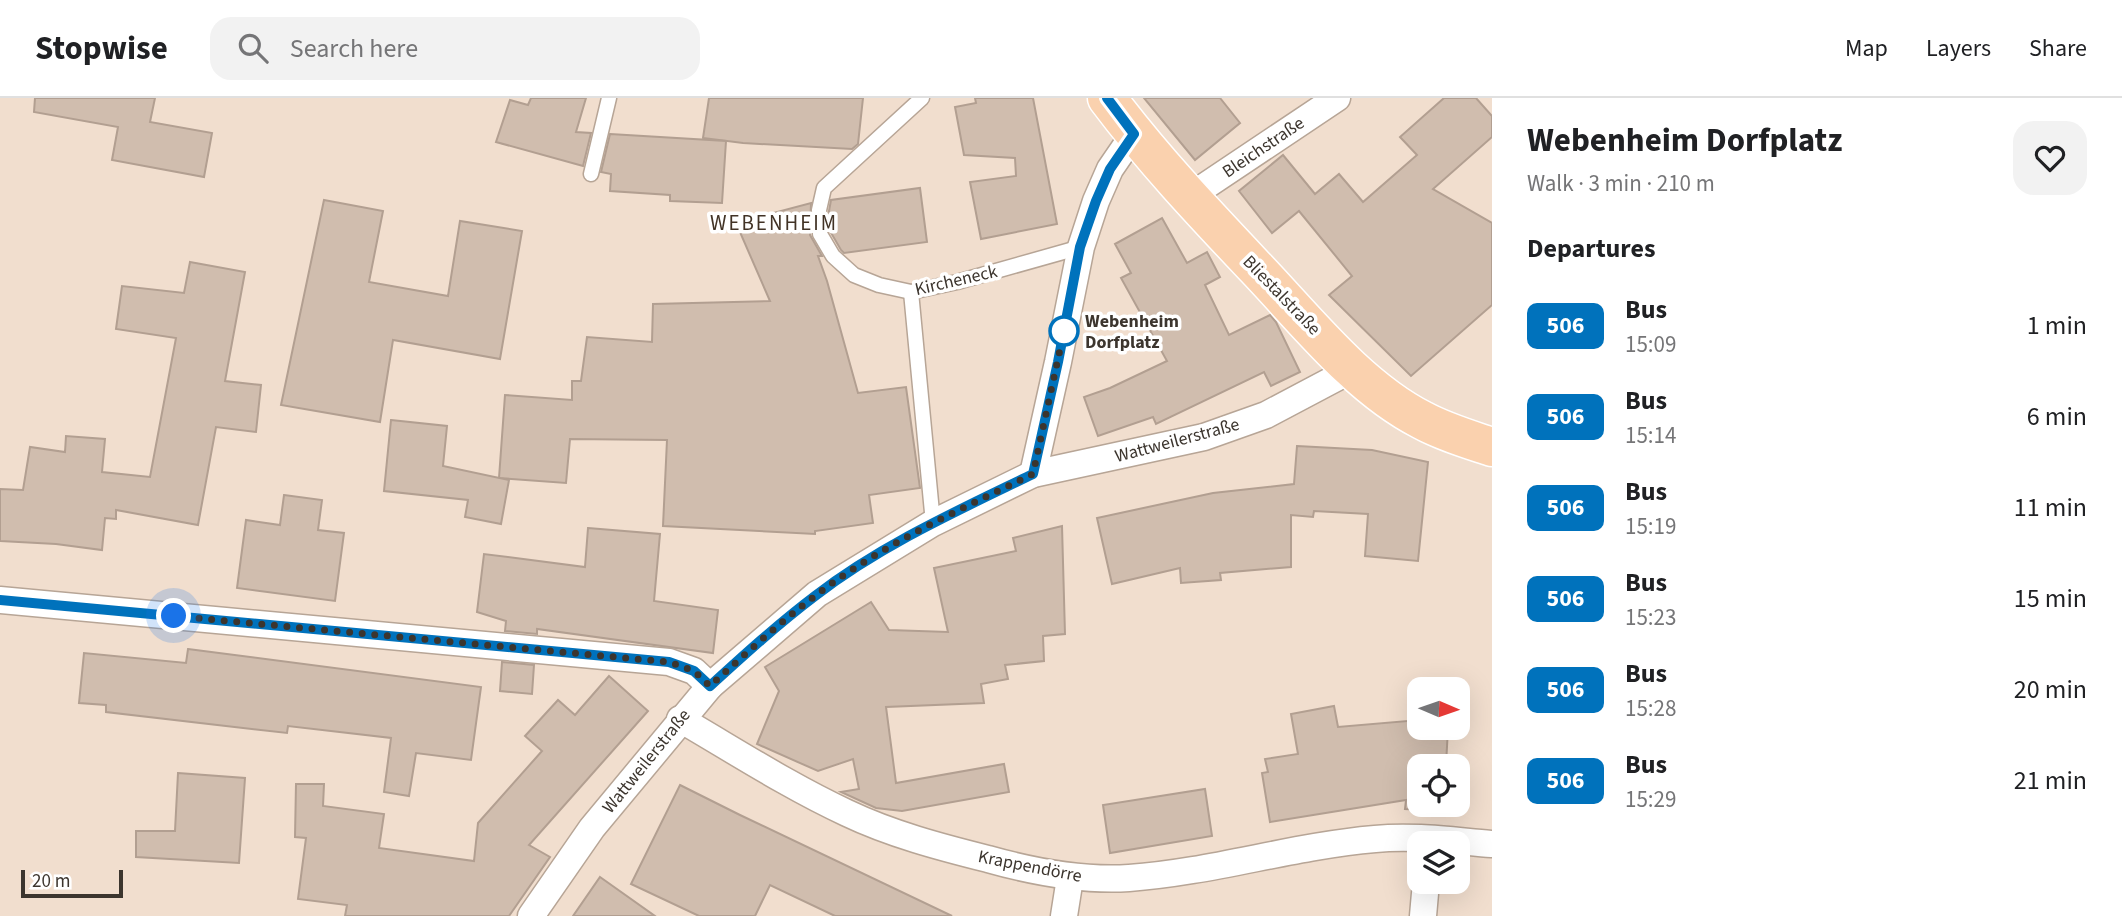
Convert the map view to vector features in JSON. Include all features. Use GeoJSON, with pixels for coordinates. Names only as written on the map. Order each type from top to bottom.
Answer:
{"type":"FeatureCollection","features":[{"type":"Feature","properties":{"kind":"main road","name":"Bliestalstraße"},"geometry":{"type":"LineString","coordinates":[[1107,98],[1134,134],[1189,197],[1353,369],[1384,395],[1421,420],[1492,447]]}},
{"type":"Feature","properties":{"kind":"street","name":"Bleichstraße"},"geometry":{"type":"LineString","coordinates":[[1189,197],[1337,98]]}},
{"type":"Feature","properties":{"kind":"street"},"geometry":{"type":"LineString","coordinates":[[1033,474],[1080,247],[1110,169],[1134,134]]}},
{"type":"Feature","properties":{"kind":"street","name":"Wattweilerstraße"},"geometry":{"type":"LineString","coordinates":[[531,916],[592,828],[680,719],[710,686],[752,647],[817,594],[933,523],[1033,474],[1203,437],[1266,415],[1353,369]]}},
{"type":"Feature","properties":{"kind":"street"},"geometry":{"type":"LineString","coordinates":[[0,600],[669,662],[694,671],[710,686]]}},
{"type":"Feature","properties":{"kind":"street","name":"Krappendörre"},"geometry":{"type":"LineString","coordinates":[[680,719],[792,785],[849,814],[928,844],[1070,878],[1128,878],[1214,867],[1334,844],[1377,839],[1407,840]]}},
{"type":"Feature","properties":{"kind":"street","name":"Krappendörre"},"geometry":{"type":"LineString","coordinates":[[1470,843],[1492,844]]}},
{"type":"Feature","properties":{"kind":"street"},"geometry":{"type":"LineString","coordinates":[[1064,916],[1070,878]]}},
{"type":"Feature","properties":{"kind":"street"},"geometry":{"type":"LineString","coordinates":[[1423,916],[1425,894]]}},
{"type":"Feature","properties":{"kind":"lane"},"geometry":{"type":"LineString","coordinates":[[591,174],[609,98]]}},
{"type":"Feature","properties":{"kind":"lane","name":"Kircheneck"},"geometry":{"type":"LineString","coordinates":[[922,98],[824,188],[819,210],[820,234],[833,256],[854,275],[879,285],[911,292],[957,282],[1080,247]]}},
{"type":"Feature","properties":{"kind":"lane"},"geometry":{"type":"LineString","coordinates":[[911,292],[933,523]]}},
{"type":"Feature","properties":{"kind":"building"},"geometry":{"type":"Polygon","coordinates":[[[35,98],[155,98],[150,122],[212,133],[204,177],[112,160],[118,127],[34,112],[35,98]]]}},
{"type":"Feature","properties":{"kind":"building"},"geometry":{"type":"Polygon","coordinates":[[[531,98],[586,98],[576,132],[591,133],[583,166],[496,142],[510,100],[528,105],[531,98]]]}},
{"type":"Feature","properties":{"kind":"building"},"geometry":{"type":"Polygon","coordinates":[[[709,98],[863,98],[858,144],[852,149],[703,138],[709,98]]]}},
{"type":"Feature","properties":{"kind":"building"},"geometry":{"type":"Polygon","coordinates":[[[975,98],[1033,98],[1057,224],[981,239],[970,182],[1016,176],[1015,158],[964,155],[955,107],[976,103],[975,98]]]}},
{"type":"Feature","properties":{"kind":"building"},"geometry":{"type":"Polygon","coordinates":[[[1144,98],[1220,98],[1240,123],[1195,160],[1144,98]]]}},
{"type":"Feature","properties":{"kind":"building"},"geometry":{"type":"Polygon","coordinates":[[[1444,98],[1476,98],[1492,116],[1492,137],[1433,189],[1492,223],[1492,305],[1411,376],[1329,295],[1352,276],[1299,211],[1272,233],[1239,191],[1283,155],[1315,194],[1339,174],[1363,202],[1417,155],[1400,137],[1444,98]]]}},
{"type":"Feature","properties":{"kind":"building"},"geometry":{"type":"Polygon","coordinates":[[[610,134],[726,141],[722,203],[670,201],[670,195],[610,191],[611,174],[601,172],[610,134]]]}},
{"type":"Feature","properties":{"kind":"building"},"geometry":{"type":"Polygon","coordinates":[[[920,188],[927,242],[844,253],[841,250],[830,231],[831,200],[920,188]]]}},
{"type":"Feature","properties":{"kind":"building"},"geometry":{"type":"Polygon","coordinates":[[[324,200],[383,211],[369,282],[448,296],[460,221],[522,231],[500,359],[393,340],[380,422],[281,405],[324,200]]]}},
{"type":"Feature","properties":{"kind":"building"},"geometry":{"type":"Polygon","coordinates":[[[811,203],[810,235],[822,256],[818,256],[858,393],[906,387],[920,488],[869,495],[873,523],[815,531],[815,534],[663,526],[667,440],[570,439],[566,483],[499,478],[505,395],[572,400],[572,381],[581,381],[587,337],[652,342],[653,304],[770,301],[736,223],[811,203]]]}},
{"type":"Feature","properties":{"kind":"building"},"geometry":{"type":"Polygon","coordinates":[[[1162,218],[1187,263],[1207,252],[1220,277],[1205,285],[1229,335],[1270,315],[1300,372],[1271,386],[1264,372],[1156,424],[1153,417],[1098,436],[1084,397],[1167,361],[1121,278],[1131,273],[1115,244],[1162,218]]]}},
{"type":"Feature","properties":{"kind":"building"},"geometry":{"type":"Polygon","coordinates":[[[190,262],[245,272],[225,381],[261,385],[256,432],[216,427],[198,525],[116,510],[116,519],[105,518],[102,550],[0,541],[0,489],[23,490],[30,447],[65,452],[66,436],[105,439],[102,472],[150,477],[176,338],[116,329],[122,286],[184,293],[190,262]]]}},
{"type":"Feature","properties":{"kind":"building"},"geometry":{"type":"Polygon","coordinates":[[[391,420],[447,426],[443,466],[509,480],[501,524],[465,517],[468,500],[384,491],[391,420]]]}},
{"type":"Feature","properties":{"kind":"building"},"geometry":{"type":"Polygon","coordinates":[[[1297,446],[1372,450],[1428,462],[1418,561],[1365,556],[1368,514],[1314,511],[1313,517],[1291,515],[1291,567],[1220,573],[1221,580],[1181,583],[1180,568],[1112,584],[1097,518],[1213,493],[1294,484],[1297,446]]]}},
{"type":"Feature","properties":{"kind":"building"},"geometry":{"type":"Polygon","coordinates":[[[284,495],[322,500],[318,530],[344,533],[335,601],[237,588],[246,520],[280,525],[284,495]]]}},
{"type":"Feature","properties":{"kind":"building"},"geometry":{"type":"Polygon","coordinates":[[[1062,526],[1065,634],[1043,636],[1044,661],[1005,665],[1008,679],[981,684],[984,703],[886,707],[896,783],[1004,764],[1009,792],[902,811],[876,808],[841,792],[859,789],[853,759],[818,771],[757,744],[779,691],[765,667],[871,602],[889,630],[948,632],[934,568],[1016,551],[1013,538],[1062,526]]]}},
{"type":"Feature","properties":{"kind":"building"},"geometry":{"type":"Polygon","coordinates":[[[588,528],[660,534],[654,601],[718,610],[713,653],[537,629],[537,634],[505,631],[506,621],[477,612],[484,554],[585,567],[588,528]]]}},
{"type":"Feature","properties":{"kind":"building"},"geometry":{"type":"Polygon","coordinates":[[[188,649],[481,687],[471,760],[416,753],[409,796],[384,792],[391,738],[288,726],[287,733],[106,712],[106,705],[79,703],[84,653],[186,663],[188,649]]]}},
{"type":"Feature","properties":{"kind":"building"},"geometry":{"type":"Polygon","coordinates":[[[502,662],[534,665],[532,694],[500,691],[502,662]]]}},
{"type":"Feature","properties":{"kind":"building"},"geometry":{"type":"Polygon","coordinates":[[[609,676],[648,711],[529,845],[550,857],[509,916],[345,916],[347,905],[298,899],[306,838],[295,837],[296,784],[324,784],[323,806],[384,814],[379,848],[474,861],[478,823],[542,751],[525,736],[558,700],[575,715],[609,676]]]}},
{"type":"Feature","properties":{"kind":"building"},"geometry":{"type":"Polygon","coordinates":[[[1334,706],[1338,727],[1407,721],[1407,740],[1447,740],[1447,754],[1407,754],[1407,809],[1406,800],[1270,822],[1262,773],[1268,772],[1265,759],[1298,754],[1291,714],[1334,706]]]}},
{"type":"Feature","properties":{"kind":"building"},"geometry":{"type":"Polygon","coordinates":[[[178,773],[245,778],[239,863],[136,857],[136,831],[175,831],[178,773]]]}},
{"type":"Feature","properties":{"kind":"building"},"geometry":{"type":"Polygon","coordinates":[[[680,785],[952,916],[835,916],[770,885],[755,916],[699,916],[631,884],[680,785]]]}},
{"type":"Feature","properties":{"kind":"building"},"geometry":{"type":"Polygon","coordinates":[[[1205,789],[1212,836],[1110,853],[1103,805],[1205,789]]]}},
{"type":"Feature","properties":{"kind":"building"},"geometry":{"type":"Polygon","coordinates":[[[600,877],[655,916],[573,916],[600,877]]]}},
{"type":"Feature","properties":{"kind":"bus line","name":"506"},"geometry":{"type":"LineString","coordinates":[[0,600],[669,662],[694,671],[710,686],[752,647],[817,594],[933,523],[1033,474],[1080,247],[1110,169],[1134,134],[1107,98]]}},
{"type":"Feature","properties":{"kind":"place","name":"Webenheim Dorfplatz"},"geometry":{"type":"Point","coordinates":[1064,331]}},
{"type":"Feature","properties":{"kind":"district","name":"WEBENHEIM"},"geometry":{"type":"Point","coordinates":[774,223]}},
{"type":"Feature","properties":{"kind":"route"},"geometry":{"type":"LineString","coordinates":[[174,616],[669,662],[694,671],[710,686],[752,647],[817,594],[933,523],[1033,474],[1064,331]]}}]}
